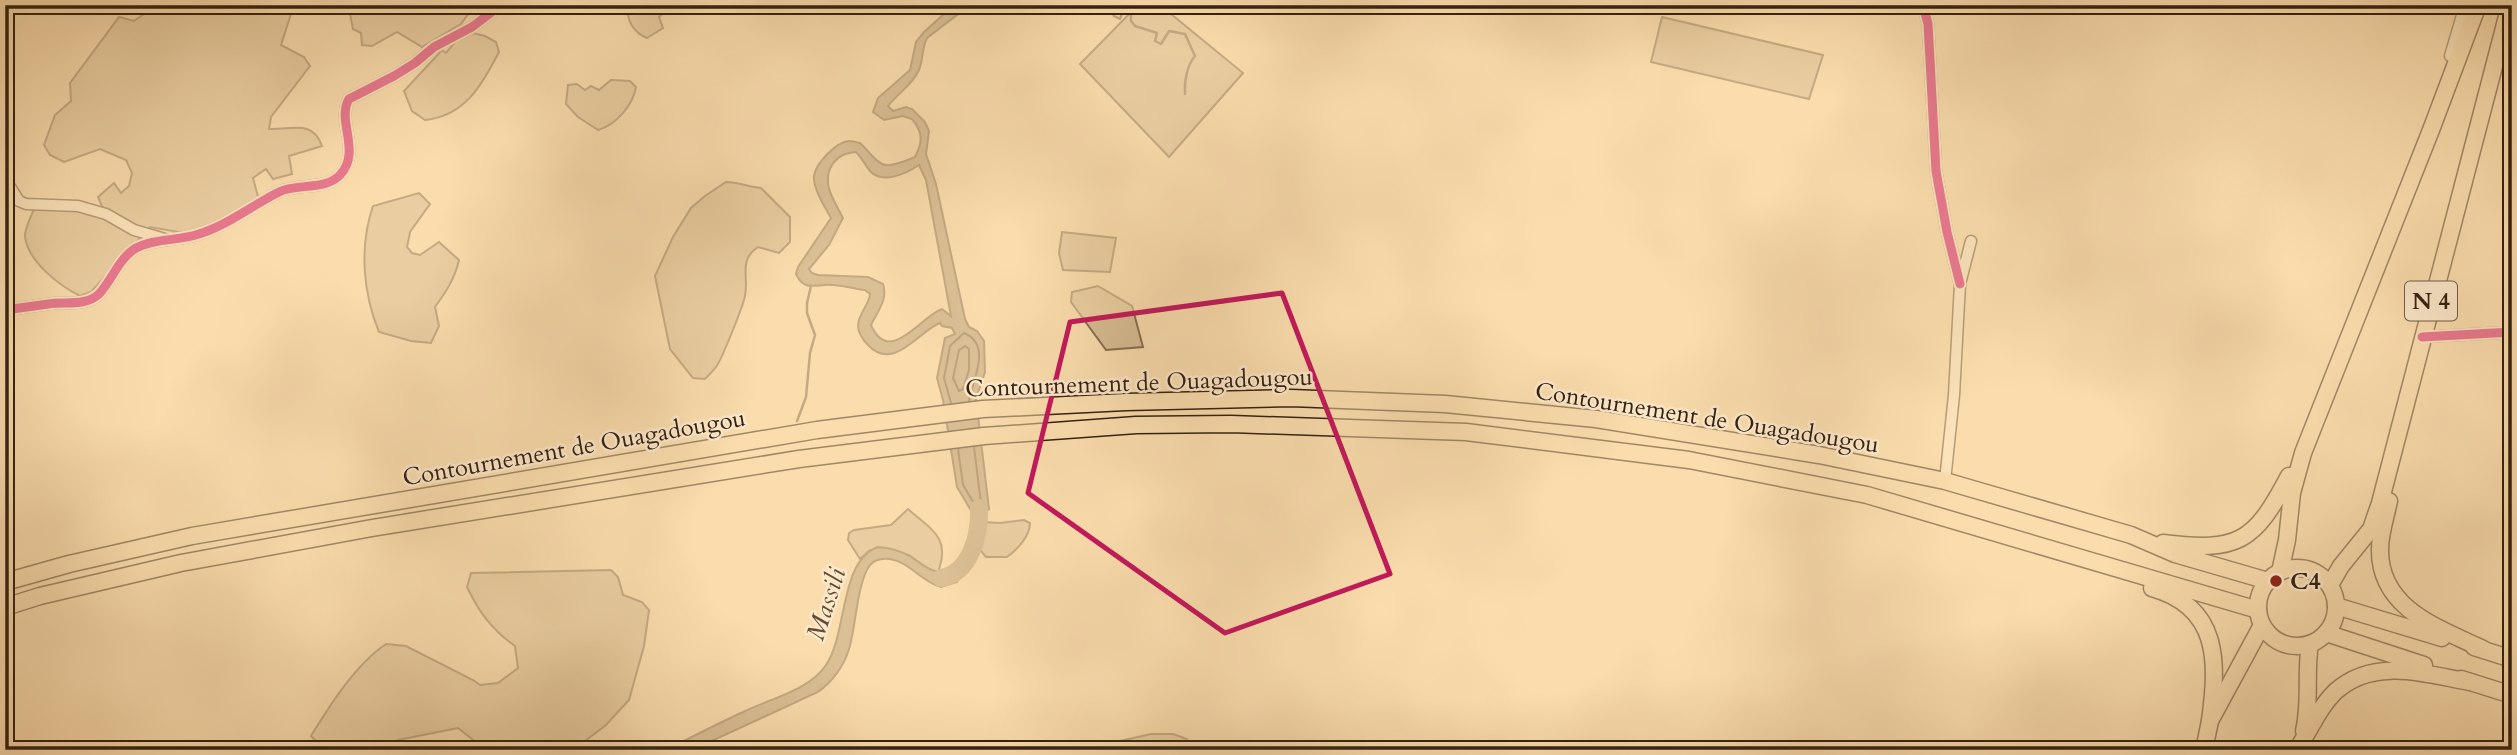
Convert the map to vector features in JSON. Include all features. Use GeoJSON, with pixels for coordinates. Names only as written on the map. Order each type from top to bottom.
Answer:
{"type":"FeatureCollection","features":[{"type":"Feature","properties":{"kind":"highway","name":"N 4"},"geometry":{"type":"LineString","coordinates":[[2204,750],[2210,721],[2260,618],[2260,595],[2274,577],[2287,540],[2291,493],[2303,453],[2478,5]]}},
{"type":"Feature","properties":{"kind":"highway","name":"N 4"},"geometry":{"type":"LineString","coordinates":[[2330,585],[2341,566],[2371,529],[2393,456],[2510,5]]}},
{"type":"Feature","properties":{"kind":"highway","name":"Contournement de Ouagadougou"},"geometry":{"type":"LineString","coordinates":[[5,582],[69,564],[192,536],[817,430],[983,410],[1126,402],[1291,398],[1445,404],[1596,419],[1819,455],[1945,481],[2131,535],[2175,554],[2274,577]]}},
{"type":"Feature","properties":{"kind":"highway","name":"Contournement de Ouagadougou"},"geometry":{"type":"LineString","coordinates":[[5,607],[40,596],[181,563],[372,527],[799,458],[984,436],[1136,425],[1231,424],[1466,432],[1689,460],[1867,495],[2155,579],[2260,618]]}},
{"type":"Feature","properties":{"kind":"highway"},"geometry":{"type":"LineString","coordinates":[[2131,535],[2196,547],[2215,547],[2235,541],[2253,532],[2266,517],[2303,453]]}},
{"type":"Feature","properties":{"kind":"highway"},"geometry":{"type":"LineString","coordinates":[[2393,456],[2390,492],[2380,547],[2381,567],[2388,587],[2400,603],[2417,617],[2483,649]]}},
{"type":"Feature","properties":{"kind":"highway"},"geometry":{"type":"LineString","coordinates":[[2260,618],[2268,633],[2285,644],[2295,646],[2310,643],[2326,632],[2335,619],[2336,606],[2330,585],[2319,574],[2310,570],[2289,568],[2274,577]]}},
{"type":"Feature","properties":{"kind":"highway"},"geometry":{"type":"LineString","coordinates":[[2119,570],[2142,585],[2170,594],[2189,607],[2203,623],[2211,641],[2215,664],[2210,721]]}},
{"type":"Feature","properties":{"kind":"highway"},"geometry":{"type":"LineString","coordinates":[[2336,606],[2512,659]]}},
{"type":"Feature","properties":{"kind":"highway"},"geometry":{"type":"LineString","coordinates":[[2326,632],[2512,695]]}},
{"type":"Feature","properties":{"kind":"highway"},"geometry":{"type":"LineString","coordinates":[[2300,747],[2308,715],[2306,672],[2310,643]]}},
{"type":"Feature","properties":{"kind":"highway"},"geometry":{"type":"LineString","coordinates":[[2300,747],[2322,708],[2335,692],[2356,677],[2378,670],[2404,670],[2470,682]]}},
{"type":"Feature","properties":{"kind":"street"},"geometry":{"type":"LineString","coordinates":[[5,310],[72,304],[91,299],[98,295],[121,263],[135,249],[183,239],[226,224],[281,191],[329,182],[340,176],[348,162],[350,144],[345,105],[349,99],[394,76],[434,47],[472,27],[501,5]]}},
{"type":"Feature","properties":{"kind":"street"},"geometry":{"type":"LineString","coordinates":[[1923,5],[1928,24],[1936,171],[1960,284]]}},
{"type":"Feature","properties":{"kind":"street"},"geometry":{"type":"LineString","coordinates":[[2450,57],[2465,5]]}},
{"type":"Feature","properties":{"kind":"street"},"geometry":{"type":"LineString","coordinates":[[5,179],[19,201],[26,204],[78,206],[106,214],[134,230],[169,240]]}},
{"type":"Feature","properties":{"kind":"street"},"geometry":{"type":"LineString","coordinates":[[1945,481],[1954,395],[1960,284],[1971,241]]}},
{"type":"Feature","properties":{"kind":"street"},"geometry":{"type":"LineString","coordinates":[[2422,337],[2512,332]]}},
{"type":"Feature","properties":{"kind":"highlighted area"},"geometry":{"type":"Polygon","coordinates":[[[1282,293],[1390,574],[1225,633],[1028,493],[1070,322],[1282,293]]]}},
{"type":"Feature","properties":{"kind":"shaded area"},"geometry":{"type":"Polygon","coordinates":[[[147,5],[298,5],[291,14],[281,45],[304,57],[310,66],[271,117],[269,129],[307,129],[313,132],[322,146],[289,156],[292,174],[273,179],[266,169],[253,178],[260,204],[195,235],[150,227],[91,292],[80,296],[54,279],[32,255],[25,236],[29,220],[36,204],[105,213],[98,197],[114,183],[121,193],[129,186],[132,173],[126,160],[100,149],[64,162],[50,155],[44,145],[55,115],[71,101],[70,83],[119,17],[134,21],[148,11],[147,5]]]}},
{"type":"Feature","properties":{"kind":"shaded area"},"geometry":{"type":"Polygon","coordinates":[[[351,5],[481,5],[469,13],[461,24],[422,47],[397,32],[372,46],[362,45],[361,33],[353,29],[351,5]]]}},
{"type":"Feature","properties":{"kind":"shaded area"},"geometry":{"type":"Polygon","coordinates":[[[627,5],[672,5],[659,17],[663,28],[647,38],[631,25],[627,5]]]}},
{"type":"Feature","properties":{"kind":"shaded area"},"geometry":{"type":"Polygon","coordinates":[[[1138,5],[1160,5],[1243,73],[1169,157],[1080,64],[1138,5]]]}},
{"type":"Feature","properties":{"kind":"shaded area"},"geometry":{"type":"Polygon","coordinates":[[[1662,17],[1823,55],[1809,99],[1651,62],[1662,17]]]}},
{"type":"Feature","properties":{"kind":"shaded area"},"geometry":{"type":"Polygon","coordinates":[[[473,33],[496,42],[499,52],[493,64],[479,87],[462,105],[439,117],[425,120],[412,111],[404,91],[442,50],[446,53],[456,41],[473,33]]]}},
{"type":"Feature","properties":{"kind":"shaded area"},"geometry":{"type":"Polygon","coordinates":[[[611,80],[630,81],[636,87],[627,107],[617,119],[598,130],[578,117],[566,104],[568,85],[577,84],[585,90],[591,86],[599,90],[611,80]]]}},
{"type":"Feature","properties":{"kind":"shaded area"},"geometry":{"type":"Polygon","coordinates":[[[726,182],[761,188],[790,217],[790,242],[779,253],[758,247],[748,257],[743,302],[723,354],[705,379],[693,378],[670,349],[655,276],[673,237],[691,208],[726,182]]]}},
{"type":"Feature","properties":{"kind":"shaded area"},"geometry":{"type":"Polygon","coordinates":[[[419,193],[430,204],[410,232],[407,247],[412,253],[420,255],[439,242],[459,260],[450,285],[435,307],[439,326],[431,343],[411,341],[379,332],[366,286],[366,237],[373,206],[419,193]]]}},
{"type":"Feature","properties":{"kind":"shaded area"},"geometry":{"type":"Polygon","coordinates":[[[1062,232],[1116,238],[1110,272],[1063,270],[1059,253],[1062,232]]]}},
{"type":"Feature","properties":{"kind":"shaded area"},"geometry":{"type":"Polygon","coordinates":[[[1098,286],[1132,306],[1143,347],[1106,350],[1071,302],[1072,292],[1098,286]]]}},
{"type":"Feature","properties":{"kind":"shaded area"},"geometry":{"type":"Polygon","coordinates":[[[908,509],[931,529],[941,543],[938,572],[930,571],[909,555],[870,550],[860,559],[848,540],[849,533],[854,530],[891,525],[908,509]]]}},
{"type":"Feature","properties":{"kind":"shaded area"},"geometry":{"type":"Polygon","coordinates":[[[1024,520],[1030,523],[1028,533],[1019,547],[1007,557],[986,557],[974,543],[977,530],[980,530],[983,522],[1024,520]]]}},
{"type":"Feature","properties":{"kind":"shaded area"},"geometry":{"type":"Polygon","coordinates":[[[611,570],[618,577],[623,595],[642,602],[649,610],[644,646],[629,700],[606,725],[573,750],[486,750],[458,728],[398,740],[386,750],[325,750],[311,736],[354,674],[386,644],[406,646],[480,685],[498,683],[518,668],[515,646],[487,620],[467,587],[471,573],[611,570]]]}},
{"type":"Feature","properties":{"kind":"shaded area"},"geometry":{"type":"Polygon","coordinates":[[[1151,734],[1173,734],[1187,739],[1193,750],[1080,750],[1151,734]]]}},
{"type":"Feature","properties":{"kind":"water"},"geometry":{"type":"Polygon","coordinates":[[[954,5],[970,5],[927,38],[918,72],[912,82],[888,106],[893,111],[906,107],[912,109],[925,122],[929,131],[926,154],[936,184],[965,319],[969,327],[977,331],[984,341],[985,372],[976,399],[989,509],[983,514],[980,531],[976,529],[976,519],[957,487],[937,378],[945,338],[955,334],[952,328],[940,323],[897,352],[878,352],[864,341],[858,328],[870,294],[865,290],[839,285],[808,286],[796,274],[831,218],[814,181],[818,165],[827,154],[838,145],[849,141],[860,143],[883,164],[895,164],[915,157],[921,137],[912,119],[903,116],[884,120],[873,112],[878,98],[910,70],[916,42],[954,5]],[[856,152],[839,157],[829,172],[830,192],[843,218],[829,245],[809,269],[818,275],[868,277],[883,284],[883,300],[871,325],[878,337],[887,341],[896,340],[942,309],[951,316],[926,180],[919,165],[895,176],[875,175],[856,152]]]}},
{"type":"Feature","properties":{"kind":"water"},"geometry":{"type":"Polygon","coordinates":[[[878,547],[903,553],[932,570],[942,570],[956,564],[962,567],[957,582],[941,587],[897,561],[874,561],[862,582],[847,655],[837,673],[823,688],[692,750],[666,750],[753,707],[788,693],[819,674],[833,651],[850,582],[865,555],[878,547]]]}},
{"type":"Feature","properties":{"kind":"waterway"},"geometry":{"type":"LineString","coordinates":[[1110,5],[1114,16],[1120,19],[1125,5]]}},
{"type":"Feature","properties":{"kind":"waterway"},"geometry":{"type":"LineString","coordinates":[[1128,5],[1131,21],[1135,26],[1157,33],[1155,41],[1161,44],[1169,31],[1185,34],[1195,56],[1187,74],[1185,94]]}},
{"type":"Feature","properties":{"kind":"waterway"},"geometry":{"type":"LineString","coordinates":[[797,421],[806,397],[810,353],[815,335],[807,313],[811,286]]}},
{"type":"Feature","properties":{"kind":"waterway","name":"Massili"},"geometry":{"type":"LineString","coordinates":[[941,578],[960,569],[972,551],[978,529],[979,508]]}},
{"type":"Feature","properties":{"kind":"cycle path"},"geometry":{"type":"LineString","coordinates":[[5,310],[87,301],[99,294],[125,257],[136,248],[199,234],[286,189],[319,185],[334,180],[346,166],[349,156],[345,116],[349,99],[394,76],[434,47],[472,27],[501,5]]}},
{"type":"Feature","properties":{"kind":"cycle path"},"geometry":{"type":"LineString","coordinates":[[1923,5],[1928,24],[1936,171],[1960,284]]}},
{"type":"Feature","properties":{"kind":"cycle path"},"geometry":{"type":"LineString","coordinates":[[2422,337],[2512,332]]}},
{"type":"Feature","properties":{"kind":"place","name":"C4"},"geometry":{"type":"Point","coordinates":[2276,581]}}]}
